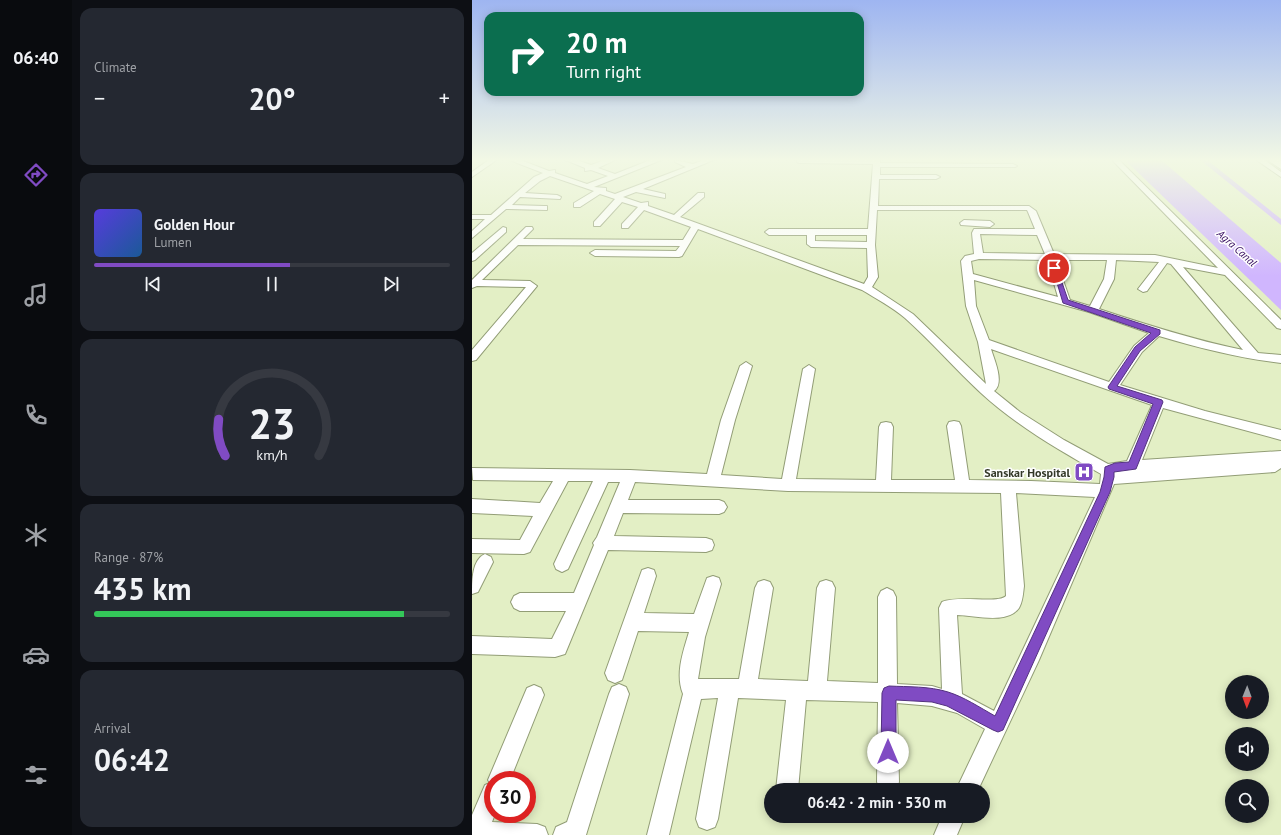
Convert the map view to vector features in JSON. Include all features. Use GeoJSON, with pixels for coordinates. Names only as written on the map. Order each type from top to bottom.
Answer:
{"type":"FeatureCollection","features":[{"type":"Feature","properties":{"kind":"street"},"geometry":{"type":"LineString","coordinates":[[472,235],[515,198]]}},
{"type":"Feature","properties":{"kind":"street"},"geometry":{"type":"LineString","coordinates":[[577,205],[584,198]]}},
{"type":"Feature","properties":{"kind":"street"},"geometry":{"type":"LineString","coordinates":[[597,224],[617,198]]}},
{"type":"Feature","properties":{"kind":"street"},"geometry":{"type":"LineString","coordinates":[[621,198],[749,242],[798,256],[867,286],[909,316],[1032,428],[1117,475],[1281,466]]}},
{"type":"Feature","properties":{"kind":"street"},"geometry":{"type":"LineString","coordinates":[[675,216],[697,198]]}},
{"type":"Feature","properties":{"kind":"street"},"geometry":{"type":"LineString","coordinates":[[867,286],[873,277],[871,245],[874,198]]}},
{"type":"Feature","properties":{"kind":"street"},"geometry":{"type":"LineString","coordinates":[[1152,198],[1281,326]]}},
{"type":"Feature","properties":{"kind":"street"},"geometry":{"type":"LineString","coordinates":[[625,226],[643,205]]}},
{"type":"Feature","properties":{"kind":"street"},"geometry":{"type":"LineString","coordinates":[[504,207],[544,208]]}},
{"type":"Feature","properties":{"kind":"street"},"geometry":{"type":"LineString","coordinates":[[873,208],[1029,208],[1033,214],[1050,256],[1065,302]]}},
{"type":"Feature","properties":{"kind":"street"},"geometry":{"type":"LineString","coordinates":[[958,214],[1033,214]]}},
{"type":"Feature","properties":{"kind":"street"},"geometry":{"type":"LineString","coordinates":[[472,217],[493,217]]}},
{"type":"Feature","properties":{"kind":"street"},"geometry":{"type":"LineString","coordinates":[[964,223],[1039,228]]}},
{"type":"Feature","properties":{"kind":"street"},"geometry":{"type":"LineString","coordinates":[[595,253],[677,255],[702,226]]}},
{"type":"Feature","properties":{"kind":"street"},"geometry":{"type":"LineString","coordinates":[[979,256],[977,231],[1039,228]]}},
{"type":"Feature","properties":{"kind":"street"},"geometry":{"type":"LineString","coordinates":[[472,258],[504,230]]}},
{"type":"Feature","properties":{"kind":"street"},"geometry":{"type":"LineString","coordinates":[[473,284],[529,230]]}},
{"type":"Feature","properties":{"kind":"street"},"geometry":{"type":"LineString","coordinates":[[769,232],[872,232]]}},
{"type":"Feature","properties":{"kind":"street"},"geometry":{"type":"LineString","coordinates":[[798,256],[810,244],[811,232]]}},
{"type":"Feature","properties":{"kind":"street"},"geometry":{"type":"LineString","coordinates":[[517,242],[686,244]]}},
{"type":"Feature","properties":{"kind":"street"},"geometry":{"type":"LineString","coordinates":[[810,244],[871,245]]}},
{"type":"Feature","properties":{"kind":"street"},"geometry":{"type":"LineString","coordinates":[[988,388],[993,380],[984,342],[971,306],[967,259],[979,256],[1050,256],[1169,261],[1228,273]]}},
{"type":"Feature","properties":{"kind":"street"},"geometry":{"type":"LineString","coordinates":[[1093,310],[1109,279],[1112,258]]}},
{"type":"Feature","properties":{"kind":"street"},"geometry":{"type":"LineString","coordinates":[[1143,289],[1169,261]]}},
{"type":"Feature","properties":{"kind":"street"},"geometry":{"type":"LineString","coordinates":[[1169,261],[1255,356]]}},
{"type":"Feature","properties":{"kind":"street"},"geometry":{"type":"LineString","coordinates":[[969,276],[1093,310],[1157,332],[1206,346],[1255,356],[1281,359]]}},
{"type":"Feature","properties":{"kind":"street"},"geometry":{"type":"LineString","coordinates":[[472,357],[532,286],[530,284],[473,284]]}},
{"type":"Feature","properties":{"kind":"street"},"geometry":{"type":"LineString","coordinates":[[1112,387],[1138,349],[1157,332]]}},
{"type":"Feature","properties":{"kind":"street"},"geometry":{"type":"LineString","coordinates":[[984,342],[1158,402],[1219,420],[1281,435]]}},
{"type":"Feature","properties":{"kind":"street"},"geometry":{"type":"LineString","coordinates":[[712,482],[728,420],[746,366]]}},
{"type":"Feature","properties":{"kind":"street"},"geometry":{"type":"LineString","coordinates":[[788,485],[809,369]]}},
{"type":"Feature","properties":{"kind":"street"},"geometry":{"type":"LineString","coordinates":[[970,783],[1117,475],[1158,402]]}},
{"type":"Feature","properties":{"kind":"street"},"geometry":{"type":"LineString","coordinates":[[954,426],[963,486]]}},
{"type":"Feature","properties":{"kind":"street"},"geometry":{"type":"LineString","coordinates":[[883,486],[886,427]]}},
{"type":"Feature","properties":{"kind":"street"},"geometry":{"type":"LineString","coordinates":[[474,474],[563,477],[630,476],[712,482],[788,485],[1008,487],[1281,457]]}},
{"type":"Feature","properties":{"kind":"street"},"geometry":{"type":"LineString","coordinates":[[562,564],[602,476]]}},
{"type":"Feature","properties":{"kind":"street"},"geometry":{"type":"LineString","coordinates":[[472,645],[556,648],[579,602],[601,543],[630,476]]}},
{"type":"Feature","properties":{"kind":"street"},"geometry":{"type":"LineString","coordinates":[[472,546],[524,547],[563,477]]}},
{"type":"Feature","properties":{"kind":"street"},"geometry":{"type":"LineString","coordinates":[[952,701],[948,608],[962,606],[1002,609],[1009,606],[1013,601],[1014,586],[1008,487]]}},
{"type":"Feature","properties":{"kind":"street"},"geometry":{"type":"LineString","coordinates":[[472,506],[545,510]]}},
{"type":"Feature","properties":{"kind":"street"},"geometry":{"type":"LineString","coordinates":[[617,506],[719,507]]}},
{"type":"Feature","properties":{"kind":"street"},"geometry":{"type":"LineString","coordinates":[[601,543],[706,545]]}},
{"type":"Feature","properties":{"kind":"street"},"geometry":{"type":"LineString","coordinates":[[472,586],[485,562]]}},
{"type":"Feature","properties":{"kind":"street"},"geometry":{"type":"LineString","coordinates":[[615,673],[648,576]]}},
{"type":"Feature","properties":{"kind":"street"},"geometry":{"type":"LineString","coordinates":[[713,584],[700,623],[688,680],[690,687],[694,689],[889,693],[932,696],[952,701],[998,725]]}},
{"type":"Feature","properties":{"kind":"street"},"geometry":{"type":"LineString","coordinates":[[707,819],[764,588]]}},
{"type":"Feature","properties":{"kind":"street"},"geometry":{"type":"LineString","coordinates":[[789,783],[826,588]]}},
{"type":"Feature","properties":{"kind":"street"},"geometry":{"type":"LineString","coordinates":[[887,597],[889,693],[888,782]]}},
{"type":"Feature","properties":{"kind":"street"},"geometry":{"type":"LineString","coordinates":[[520,602],[579,602]]}},
{"type":"Feature","properties":{"kind":"street"},"geometry":{"type":"LineString","coordinates":[[632,622],[700,623]]}},
{"type":"Feature","properties":{"kind":"street"},"geometry":{"type":"LineString","coordinates":[[658,835],[694,689]]}},
{"type":"Feature","properties":{"kind":"street"},"geometry":{"type":"LineString","coordinates":[[564,835],[576,831],[619,694]]}},
{"type":"Feature","properties":{"kind":"street"},"geometry":{"type":"LineString","coordinates":[[502,771],[534,695]]}},
{"type":"Feature","properties":{"kind":"street"},"geometry":{"type":"LineString","coordinates":[[484,814],[475,834],[537,835]]}},
{"type":"Feature","properties":{"kind":"street"},"geometry":{"type":"LineString","coordinates":[[945,835],[951,823]]}},
{"type":"Feature","properties":{"kind":"water","name":"Agra Canal"},"geometry":{"type":"Polygon","coordinates":[[[1165,198],[1205,198],[1281,263],[1281,310],[1165,198]]]}},
{"type":"Feature","properties":{"kind":"waterway"},"geometry":{"type":"LineString","coordinates":[[1250,198],[1281,223]]}},
{"type":"Feature","properties":{"kind":"place","name":"Sanskar Hospital"},"geometry":{"type":"Point","coordinates":[1084,472]}},
{"type":"Feature","properties":{"kind":"route"},"geometry":{"type":"LineString","coordinates":[[888,752],[889,693],[932,696],[947,699],[961,704],[998,725],[1105,492],[1109,477],[1108,470],[1115,467],[1132,466],[1158,402],[1112,387],[1138,349],[1146,340],[1157,332],[1065,302],[1054,268]]}}]}
